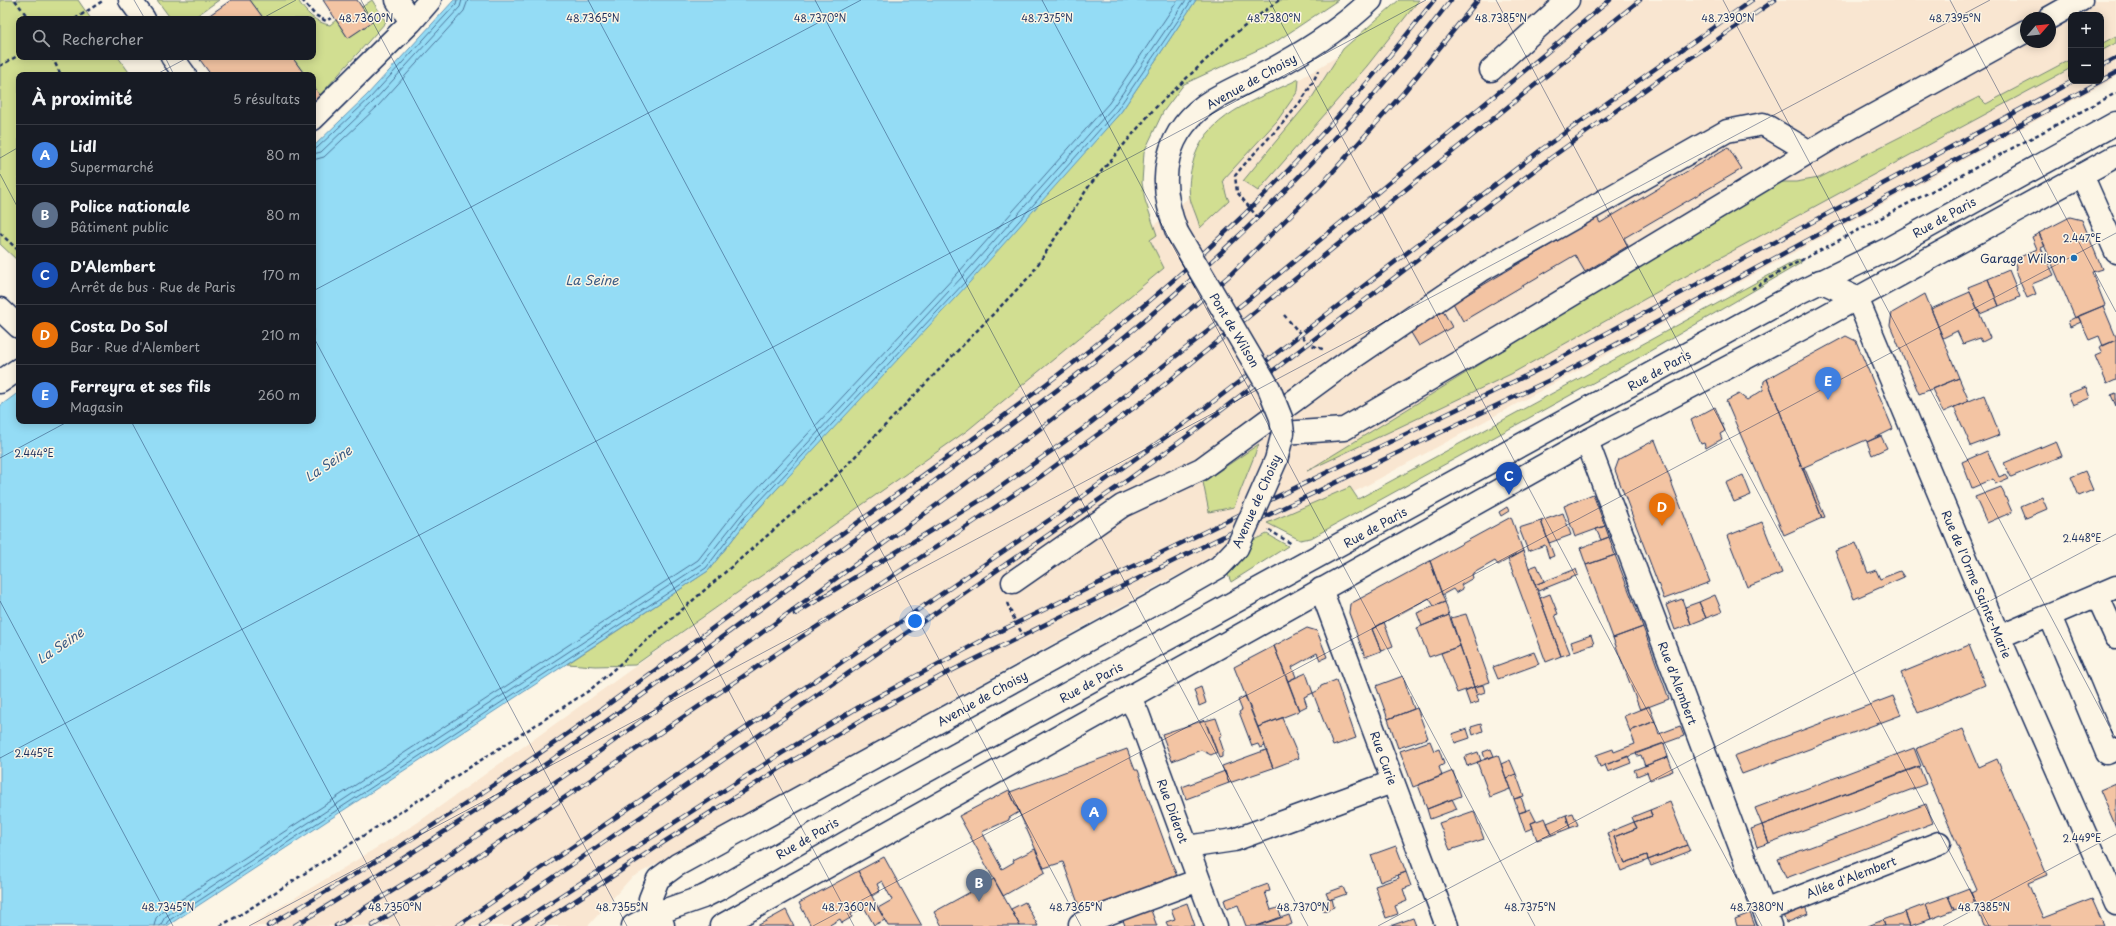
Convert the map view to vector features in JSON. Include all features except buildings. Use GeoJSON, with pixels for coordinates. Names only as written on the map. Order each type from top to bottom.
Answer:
{"type":"FeatureCollection","features":[{"type":"Feature","properties":{"kind":"main road"},"geometry":{"type":"LineString","coordinates":[[130,0],[142,16]]}},
{"type":"Feature","properties":{"kind":"main road"},"geometry":{"type":"LineString","coordinates":[[397,0],[411,22]]}},
{"type":"Feature","properties":{"kind":"main road"},"geometry":{"type":"LineString","coordinates":[[316,116],[411,22],[430,0]]}},
{"type":"Feature","properties":{"kind":"main road","name":"Avenue de Choisy"},"geometry":{"type":"LineString","coordinates":[[1177,232],[1167,203],[1165,173],[1173,145],[1190,118],[1214,99],[1281,65],[1308,48],[1348,20],[1371,0]]}},
{"type":"Feature","properties":{"kind":"main road"},"geometry":{"type":"LineString","coordinates":[[1491,70],[1568,0]]}},
{"type":"Feature","properties":{"kind":"main road"},"geometry":{"type":"LineString","coordinates":[[2056,15],[2082,0]]}},
{"type":"Feature","properties":{"kind":"main road"},"geometry":{"type":"LineString","coordinates":[[1283,433],[1344,429],[1502,337],[1810,152],[2020,34]]}},
{"type":"Feature","properties":{"kind":"main road"},"geometry":{"type":"LineString","coordinates":[[174,60],[183,72]]}},
{"type":"Feature","properties":{"kind":"main road","name":"Rue de Paris"},"geometry":{"type":"LineString","coordinates":[[633,926],[660,919],[719,889],[866,805],[1820,281],[1888,249],[2116,123]]}},
{"type":"Feature","properties":{"kind":"main road"},"geometry":{"type":"LineString","coordinates":[[1013,582],[1122,506],[1201,469],[1347,362],[1482,270],[1727,131],[1763,124],[1810,152]]}},
{"type":"Feature","properties":{"kind":"main road"},"geometry":{"type":"LineString","coordinates":[[721,926],[1587,440],[1857,298],[2116,156]]}},
{"type":"Feature","properties":{"kind":"main road"},"geometry":{"type":"LineString","coordinates":[[2082,175],[2116,252]]}},
{"type":"Feature","properties":{"kind":"main road","name":"Pont de Wilson"},"geometry":{"type":"LineString","coordinates":[[1177,232],[1269,388],[1281,418],[1283,433]]}},
{"type":"Feature","properties":{"kind":"main road"},"geometry":{"type":"LineString","coordinates":[[1857,298],[1888,249]]}},
{"type":"Feature","properties":{"kind":"main road"},"geometry":{"type":"LineString","coordinates":[[1820,281],[1857,298]]}},
{"type":"Feature","properties":{"kind":"main road","name":"Rue de l'Orme Sainte-Marie"},"geometry":{"type":"LineString","coordinates":[[1857,298],[1999,637],[2116,904]]}},
{"type":"Feature","properties":{"kind":"main road"},"geometry":{"type":"LineString","coordinates":[[0,309],[16,324]]}},
{"type":"Feature","properties":{"kind":"main road"},"geometry":{"type":"LineString","coordinates":[[0,382],[16,371]]}},
{"type":"Feature","properties":{"kind":"main road","name":"Avenue de Choisy"},"geometry":{"type":"LineString","coordinates":[[660,919],[650,899],[658,879],[677,865],[1219,567],[1237,548],[1276,460],[1283,433]]}},
{"type":"Feature","properties":{"kind":"main road","name":"Rue d'Alembert"},"geometry":{"type":"LineString","coordinates":[[1587,440],[1767,919]]}},
{"type":"Feature","properties":{"kind":"main road","name":"Rue Curie"},"geometry":{"type":"LineString","coordinates":[[1322,589],[1392,782],[1447,926]]}},
{"type":"Feature","properties":{"kind":"main road"},"geometry":{"type":"LineString","coordinates":[[1999,637],[2107,591],[2116,637]]}},
{"type":"Feature","properties":{"kind":"main road"},"geometry":{"type":"LineString","coordinates":[[2050,616],[2107,753],[2116,749]]}},
{"type":"Feature","properties":{"kind":"main road","name":"Rue Diderot"},"geometry":{"type":"LineString","coordinates":[[1128,697],[1138,714],[1216,926]]}},
{"type":"Feature","properties":{"kind":"main road"},"geometry":{"type":"LineString","coordinates":[[1187,847],[1234,840],[1392,782]]}},
{"type":"Feature","properties":{"kind":"main road","name":"Allée d'Alembert"},"geometry":{"type":"LineString","coordinates":[[1767,919],[1939,843]]}},
{"type":"Feature","properties":{"kind":"main road"},"geometry":{"type":"LineString","coordinates":[[1081,926],[1080,924],[1199,880]]}},
{"type":"Feature","properties":{"kind":"path"},"geometry":{"type":"LineString","coordinates":[[15,0],[27,16]]}},
{"type":"Feature","properties":{"kind":"path"},"geometry":{"type":"LineString","coordinates":[[80,16],[104,0]]}},
{"type":"Feature","properties":{"kind":"path"},"geometry":{"type":"LineString","coordinates":[[302,0],[315,15],[326,21],[331,18]]}},
{"type":"Feature","properties":{"kind":"path"},"geometry":{"type":"LineString","coordinates":[[220,926],[243,913],[590,690],[827,484],[1031,275],[1089,186],[1154,110],[1228,39],[1279,0]]}},
{"type":"Feature","properties":{"kind":"path"},"geometry":{"type":"LineString","coordinates":[[1258,218],[1237,192],[1235,176],[1251,155],[1281,126],[1314,81],[1320,65],[1308,48]]}},
{"type":"Feature","properties":{"kind":"path"},"geometry":{"type":"LineString","coordinates":[[0,66],[16,57]]}},
{"type":"Feature","properties":{"kind":"path"},"geometry":{"type":"LineString","coordinates":[[54,60],[60,72]]}},
{"type":"Feature","properties":{"kind":"path"},"geometry":{"type":"LineString","coordinates":[[0,233],[16,248]]}},
{"type":"Feature","properties":{"kind":"path"},"geometry":{"type":"LineString","coordinates":[[1284,315],[1309,344],[1336,354],[1347,362]]}},
{"type":"Feature","properties":{"kind":"path"},"geometry":{"type":"LineString","coordinates":[[1013,582],[1007,605],[1023,635]]}},
{"type":"Feature","properties":{"kind":"shaded area"},"geometry":{"type":"Polygon","coordinates":[[[1402,0],[2116,0],[2116,77],[2104,84],[2104,12],[2068,12],[2068,84],[2103,84],[1362,488],[1164,582],[631,878],[588,926],[249,926],[417,823],[831,526],[1067,248],[1139,143],[1137,175],[1154,225],[1187,199],[1212,127],[1305,76],[1376,33],[1402,0]]]}},
{"type":"Feature","properties":{"kind":"green space"},"geometry":{"type":"Polygon","coordinates":[[[0,0],[78,0],[89,16],[16,16],[16,60],[120,60],[129,72],[16,72],[16,259],[0,244],[0,0]]]}},
{"type":"Feature","properties":{"kind":"green space"},"geometry":{"type":"Polygon","coordinates":[[[157,0],[219,0],[196,16],[169,16],[157,0]]]}},
{"type":"Feature","properties":{"kind":"green space"},"geometry":{"type":"Polygon","coordinates":[[[250,0],[298,0],[304,9],[312,16],[262,16],[250,0]]]}},
{"type":"Feature","properties":{"kind":"green space"},"geometry":{"type":"Polygon","coordinates":[[[372,0],[386,22],[320,95],[316,90],[316,72],[303,72],[294,60],[316,60],[316,19],[330,25],[336,20],[348,38],[372,22],[362,7],[372,0]]]}},
{"type":"Feature","properties":{"kind":"green space"},"geometry":{"type":"Polygon","coordinates":[[[1196,0],[1338,0],[1277,41],[1184,84],[1163,112],[1144,152],[1142,183],[1145,200],[1157,235],[1150,240],[1164,268],[968,430],[635,665],[595,666],[567,664],[708,571],[744,525],[1121,112],[1196,0]]]}},
{"type":"Feature","properties":{"kind":"green space"},"geometry":{"type":"Polygon","coordinates":[[[1399,0],[1419,0],[1367,66],[1258,191],[1243,181],[1311,99],[1343,49],[1399,0]]]}},
{"type":"Feature","properties":{"kind":"green space"},"geometry":{"type":"Polygon","coordinates":[[[2116,36],[2116,43],[2104,49],[2104,42],[2116,36]]]}},
{"type":"Feature","properties":{"kind":"green space"},"geometry":{"type":"Polygon","coordinates":[[[2068,61],[2068,70],[1675,282],[1511,374],[1307,471],[1659,254],[1781,182],[1796,182],[1819,178],[1979,97],[1986,104],[2068,61]]]}},
{"type":"Feature","properties":{"kind":"green space"},"geometry":{"type":"Polygon","coordinates":[[[1299,79],[1298,91],[1277,121],[1223,180],[1229,201],[1200,228],[1189,193],[1192,166],[1198,149],[1207,134],[1219,122],[1234,111],[1299,79]]]}},
{"type":"Feature","properties":{"kind":"green space"},"geometry":{"type":"Polygon","coordinates":[[[1799,259],[1801,263],[1638,358],[1311,538],[1300,540],[1267,523],[1350,487],[1358,499],[1799,259]]]}},
{"type":"Feature","properties":{"kind":"green space"},"geometry":{"type":"Polygon","coordinates":[[[1259,444],[1234,507],[1209,512],[1203,482],[1259,444]]]}},
{"type":"Feature","properties":{"kind":"green space"},"geometry":{"type":"Polygon","coordinates":[[[1267,534],[1288,546],[1231,582],[1228,575],[1243,558],[1251,541],[1267,534]]]}},
{"type":"Feature","properties":{"kind":"water","name":"La Seine"},"geometry":{"type":"Polygon","coordinates":[[[454,0],[1196,0],[1121,112],[969,283],[747,521],[708,571],[167,926],[0,926],[0,406],[16,394],[16,424],[316,424],[316,144],[367,95],[454,0]]]}},
{"type":"Feature","properties":{"kind":"railway"},"geometry":{"type":"LineString","coordinates":[[268,926],[346,880],[448,816],[514,771],[956,451],[1114,331],[1164,289],[1242,217],[1356,96],[1434,0]]}},
{"type":"Feature","properties":{"kind":"railway"},"geometry":{"type":"LineString","coordinates":[[294,926],[433,839],[569,748],[894,511],[1073,378],[1108,350],[1213,260],[1286,190],[1355,117],[1388,79],[1451,0]]}},
{"type":"Feature","properties":{"kind":"railway"},"geometry":{"type":"LineString","coordinates":[[336,926],[440,861],[596,754],[1020,444],[1135,356],[1229,276],[1322,184],[1404,92],[1478,0]]}},
{"type":"Feature","properties":{"kind":"railway"},"geometry":{"type":"LineString","coordinates":[[795,614],[989,495],[1084,428],[1245,302],[1610,0]]}},
{"type":"Feature","properties":{"kind":"railway"},"geometry":{"type":"LineString","coordinates":[[372,926],[439,883],[1040,477],[1158,390],[1640,0]]}},
{"type":"Feature","properties":{"kind":"railway"},"geometry":{"type":"LineString","coordinates":[[457,926],[1052,518],[1184,424],[1542,149],[1752,0]]}},
{"type":"Feature","properties":{"kind":"railway"},"geometry":{"type":"LineString","coordinates":[[481,926],[1129,479],[1189,435],[1552,157],[1660,79],[1775,0]]}},
{"type":"Feature","properties":{"kind":"railway"},"geometry":{"type":"LineString","coordinates":[[2104,64],[2116,58]]}},
{"type":"Feature","properties":{"kind":"railway"},"geometry":{"type":"LineString","coordinates":[[2104,79],[2116,73]]}},
{"type":"Feature","properties":{"kind":"railway"},"geometry":{"type":"LineString","coordinates":[[514,926],[782,753],[864,704],[996,633],[1544,367],[2068,84]]}},
{"type":"Feature","properties":{"kind":"railway"},"geometry":{"type":"LineString","coordinates":[[537,926],[664,842],[787,764],[870,715],[943,675],[1220,538],[1554,378],[2095,84]]}},
{"type":"Feature","properties":{"kind":"place","name":"Garage Wilson"},"geometry":{"type":"Point","coordinates":[2074,258]}},
{"type":"Feature","properties":{"kind":"place","name":"Ferreyra et ses fils"},"geometry":{"type":"Point","coordinates":[1828,400]}},
{"type":"Feature","properties":{"kind":"place","name":"D'Alembert"},"geometry":{"type":"Point","coordinates":[1509,495]}},
{"type":"Feature","properties":{"kind":"place","name":"Costa Do Sol"},"geometry":{"type":"Point","coordinates":[1662,526]}},
{"type":"Feature","properties":{"kind":"place","name":"Lidl"},"geometry":{"type":"Point","coordinates":[1094,831]}},
{"type":"Feature","properties":{"kind":"place","name":"Police nationale"},"geometry":{"type":"Point","coordinates":[979,902]}}]}
